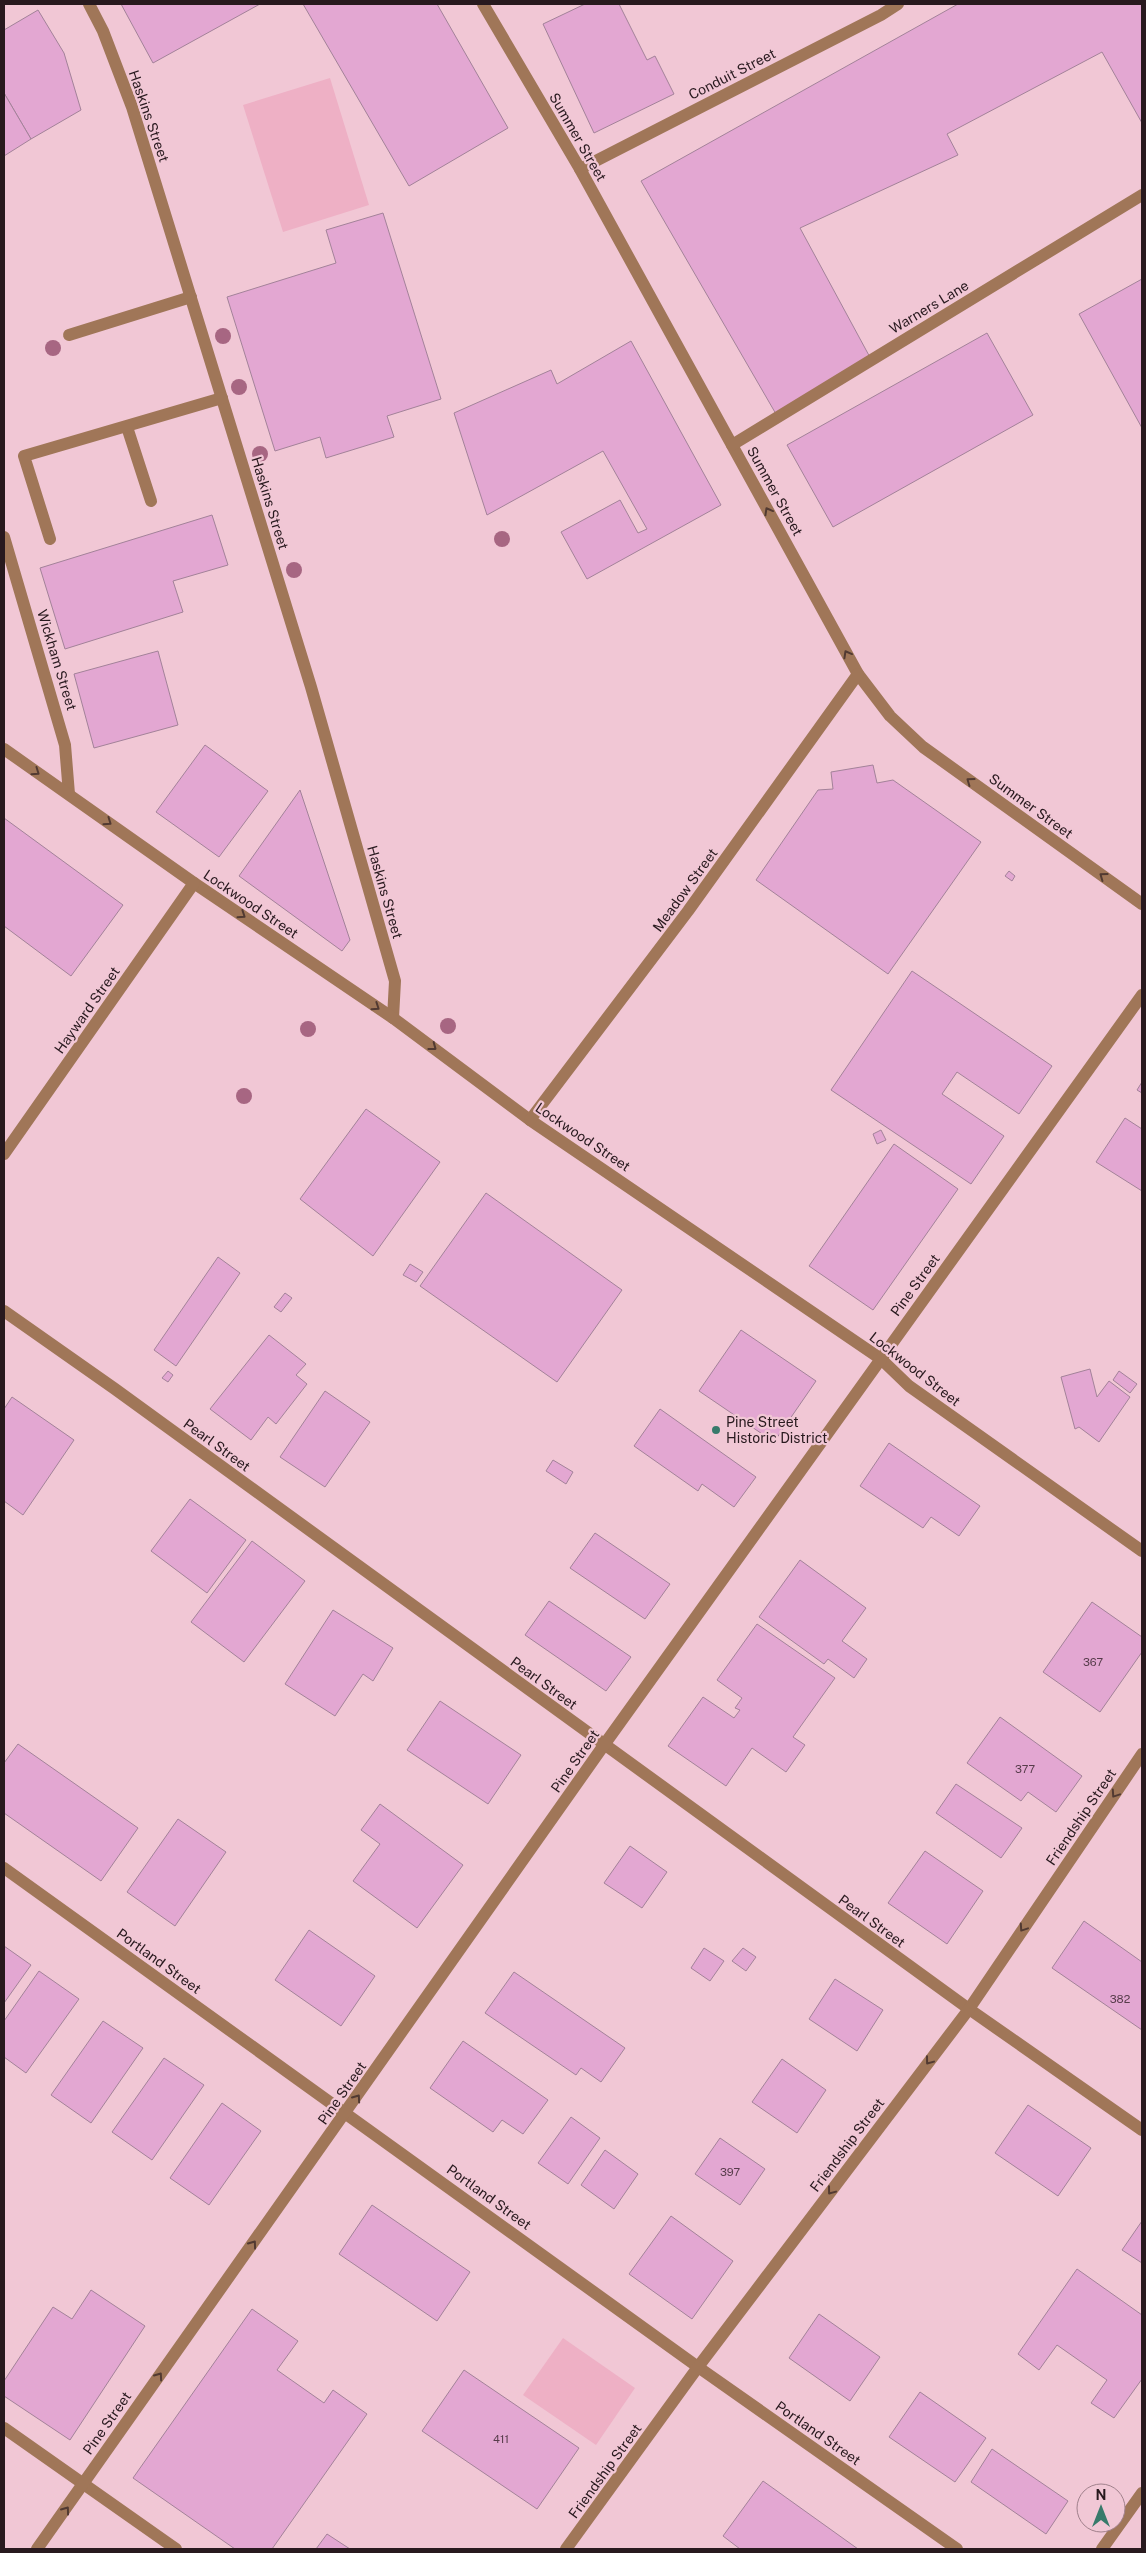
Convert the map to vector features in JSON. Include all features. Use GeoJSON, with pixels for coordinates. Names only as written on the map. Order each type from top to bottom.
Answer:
{"type":"FeatureCollection","features":[{"type":"Feature","properties":{"kind":"street","name":"Haskins Street"},"geometry":{"type":"LineString","coordinates":[[89,4],[103,31],[132,107],[312,687],[395,981],[394,1018]]}},
{"type":"Feature","properties":{"kind":"street","name":"Summer Street"},"geometry":{"type":"LineString","coordinates":[[483,4],[580,169],[858,674],[890,716],[923,747],[1142,904]]}},
{"type":"Feature","properties":{"kind":"street","name":"Conduit Street"},"geometry":{"type":"LineString","coordinates":[[580,169],[881,15],[898,4]]}},
{"type":"Feature","properties":{"kind":"street","name":"Warners Lane"},"geometry":{"type":"LineString","coordinates":[[732,445],[1142,195]]}},
{"type":"Feature","properties":{"kind":"street"},"geometry":{"type":"LineString","coordinates":[[69,335],[191,296]]}},
{"type":"Feature","properties":{"kind":"street"},"geometry":{"type":"LineString","coordinates":[[50,538],[24,456],[222,398]]}},
{"type":"Feature","properties":{"kind":"street"},"geometry":{"type":"LineString","coordinates":[[127,427],[151,501]]}},
{"type":"Feature","properties":{"kind":"street","name":"Wickham Street"},"geometry":{"type":"LineString","coordinates":[[4,537],[66,745],[69,794]]}},
{"type":"Feature","properties":{"kind":"street","name":"Meadow Street"},"geometry":{"type":"LineString","coordinates":[[530,1120],[688,912],[858,674]]}},
{"type":"Feature","properties":{"kind":"street","name":"Lockwood Street"},"geometry":{"type":"LineString","coordinates":[[4,750],[194,883],[394,1018],[530,1120],[881,1359],[909,1386],[1142,1552]]}},
{"type":"Feature","properties":{"kind":"street","name":"Hayward Street"},"geometry":{"type":"LineString","coordinates":[[4,1154],[194,883]]}},
{"type":"Feature","properties":{"kind":"street","name":"Pine Street"},"geometry":{"type":"LineString","coordinates":[[37,2549],[604,1745],[1142,995]]}},
{"type":"Feature","properties":{"kind":"street","name":"Pearl Street"},"geometry":{"type":"LineString","coordinates":[[4,1311],[116,1388],[968,2009],[1142,2130]]}},
{"type":"Feature","properties":{"kind":"street","name":"Friendship Street"},"geometry":{"type":"LineString","coordinates":[[566,2549],[698,2367],[968,2009],[1142,1754]]}},
{"type":"Feature","properties":{"kind":"street","name":"Portland Street"},"geometry":{"type":"LineString","coordinates":[[4,1868],[698,2367],[957,2549]]}},
{"type":"Feature","properties":{"kind":"street"},"geometry":{"type":"LineString","coordinates":[[4,2428],[176,2549]]}},
{"type":"Feature","properties":{"kind":"street"},"geometry":{"type":"LineString","coordinates":[[1102,2549],[1142,2493]]}},
{"type":"Feature","properties":{"kind":"shaded area"},"geometry":{"type":"Polygon","coordinates":[[[330,78],[369,205],[283,232],[243,105],[330,78]]]}},
{"type":"Feature","properties":{"kind":"shaded area"},"geometry":{"type":"Polygon","coordinates":[[[563,2338],[635,2388],[596,2445],[523,2395],[563,2338]]]}},
{"type":"Feature","properties":{"kind":"building"},"geometry":{"type":"Polygon","coordinates":[[[121,4],[260,4],[153,63],[121,4]]]}},
{"type":"Feature","properties":{"kind":"building"},"geometry":{"type":"Polygon","coordinates":[[[303,4],[437,4],[508,128],[409,186],[303,4]]]}},
{"type":"Feature","properties":{"kind":"building"},"geometry":{"type":"Polygon","coordinates":[[[585,4],[619,4],[647,60],[655,56],[674,94],[594,133],[543,24],[585,4]]]}},
{"type":"Feature","properties":{"kind":"building"},"geometry":{"type":"Polygon","coordinates":[[[958,4],[1142,4],[1142,123],[1102,52],[947,134],[958,155],[800,228],[872,361],[776,414],[641,181],[958,4]]]}},
{"type":"Feature","properties":{"kind":"building"},"geometry":{"type":"Polygon","coordinates":[[[38,10],[64,53],[81,110],[31,139],[4,93],[4,30],[38,10]]]}},
{"type":"Feature","properties":{"kind":"building"},"geometry":{"type":"Polygon","coordinates":[[[4,93],[31,139],[4,156],[4,93]]]}},
{"type":"Feature","properties":{"kind":"building"},"geometry":{"type":"Polygon","coordinates":[[[383,213],[441,399],[387,416],[394,437],[326,458],[320,437],[275,451],[227,297],[336,263],[326,230],[383,213]]]}},
{"type":"Feature","properties":{"kind":"building"},"geometry":{"type":"Polygon","coordinates":[[[1142,279],[1142,428],[1079,314],[1142,279]]]}},
{"type":"Feature","properties":{"kind":"building"},"geometry":{"type":"Polygon","coordinates":[[[987,333],[1033,415],[833,527],[787,445],[987,333]]]}},
{"type":"Feature","properties":{"kind":"building"},"geometry":{"type":"Polygon","coordinates":[[[631,341],[721,505],[587,579],[561,532],[620,500],[638,533],[647,529],[603,451],[487,515],[454,413],[551,370],[557,384],[631,341]]]}},
{"type":"Feature","properties":{"kind":"building"},"geometry":{"type":"Polygon","coordinates":[[[212,515],[228,565],[173,581],[183,612],[65,649],[40,568],[212,515]]]}},
{"type":"Feature","properties":{"kind":"building"},"geometry":{"type":"Polygon","coordinates":[[[158,651],[178,725],[94,748],[74,674],[158,651]]]}},
{"type":"Feature","properties":{"kind":"building"},"geometry":{"type":"Polygon","coordinates":[[[205,745],[268,791],[219,857],[156,812],[205,745]]]}},
{"type":"Feature","properties":{"kind":"building"},"geometry":{"type":"Polygon","coordinates":[[[873,765],[877,783],[893,780],[981,842],[888,974],[756,880],[818,790],[833,789],[831,772],[873,765]]]}},
{"type":"Feature","properties":{"kind":"building"},"geometry":{"type":"Polygon","coordinates":[[[300,790],[350,940],[342,951],[239,876],[300,790]]]}},
{"type":"Feature","properties":{"kind":"building"},"geometry":{"type":"Polygon","coordinates":[[[4,818],[123,905],[71,976],[4,926],[4,818]]]}},
{"type":"Feature","properties":{"kind":"building"},"geometry":{"type":"Polygon","coordinates":[[[1009,871],[1015,876],[1012,881],[1005,876],[1009,871]]]}},
{"type":"Feature","properties":{"kind":"building"},"geometry":{"type":"Polygon","coordinates":[[[912,971],[1052,1066],[1019,1114],[957,1072],[942,1094],[1004,1136],[971,1184],[831,1090],[912,971]]]}},
{"type":"Feature","properties":{"kind":"building"},"geometry":{"type":"Polygon","coordinates":[[[1142,1082],[1142,1093],[1137,1090],[1142,1082]]]}},
{"type":"Feature","properties":{"kind":"building"},"geometry":{"type":"Polygon","coordinates":[[[366,1109],[440,1162],[373,1256],[300,1199],[366,1109]]]}},
{"type":"Feature","properties":{"kind":"building"},"geometry":{"type":"Polygon","coordinates":[[[1125,1118],[1142,1129],[1142,1191],[1096,1162],[1125,1118]]]}},
{"type":"Feature","properties":{"kind":"building"},"geometry":{"type":"Polygon","coordinates":[[[881,1130],[886,1140],[877,1144],[873,1134],[881,1130]]]}},
{"type":"Feature","properties":{"kind":"building"},"geometry":{"type":"Polygon","coordinates":[[[894,1144],[958,1189],[873,1310],[809,1266],[894,1144]]]}},
{"type":"Feature","properties":{"kind":"building"},"geometry":{"type":"Polygon","coordinates":[[[486,1193],[622,1290],[557,1382],[420,1286],[486,1193]]]}},
{"type":"Feature","properties":{"kind":"building"},"geometry":{"type":"Polygon","coordinates":[[[218,1257],[240,1273],[176,1366],[154,1350],[218,1257]]]}},
{"type":"Feature","properties":{"kind":"building"},"geometry":{"type":"Polygon","coordinates":[[[410,1264],[423,1272],[416,1282],[403,1275],[410,1264]]]}},
{"type":"Feature","properties":{"kind":"building"},"geometry":{"type":"Polygon","coordinates":[[[285,1293],[292,1298],[281,1312],[274,1307],[285,1293]]]}},
{"type":"Feature","properties":{"kind":"building"},"geometry":{"type":"Polygon","coordinates":[[[741,1330],[816,1381],[774,1442],[699,1391],[741,1330]]]}},
{"type":"Feature","properties":{"kind":"building"},"geometry":{"type":"Polygon","coordinates":[[[269,1335],[306,1364],[296,1375],[307,1384],[276,1424],[268,1417],[251,1440],[210,1409],[269,1335]]]}},
{"type":"Feature","properties":{"kind":"building"},"geometry":{"type":"Polygon","coordinates":[[[1090,1369],[1097,1397],[1109,1381],[1130,1397],[1099,1442],[1079,1427],[1075,1429],[1061,1377],[1090,1369]]]}},
{"type":"Feature","properties":{"kind":"building"},"geometry":{"type":"Polygon","coordinates":[[[168,1371],[173,1375],[168,1382],[162,1378],[168,1371]]]}},
{"type":"Feature","properties":{"kind":"building"},"geometry":{"type":"Polygon","coordinates":[[[1119,1371],[1137,1384],[1130,1393],[1113,1380],[1119,1371]]]}},
{"type":"Feature","properties":{"kind":"building"},"geometry":{"type":"Polygon","coordinates":[[[325,1391],[370,1422],[325,1487],[280,1457],[325,1391]]]}},
{"type":"Feature","properties":{"kind":"building"},"geometry":{"type":"Polygon","coordinates":[[[12,1397],[74,1440],[23,1515],[4,1501],[4,1409],[12,1397]]]}},
{"type":"Feature","properties":{"kind":"building"},"geometry":{"type":"Polygon","coordinates":[[[660,1409],[756,1477],[734,1507],[702,1484],[698,1491],[634,1446],[660,1409]]]}},
{"type":"Feature","properties":{"kind":"building"},"geometry":{"type":"Polygon","coordinates":[[[889,1443],[980,1506],[959,1536],[931,1517],[923,1528],[860,1486],[889,1443]]]}},
{"type":"Feature","properties":{"kind":"building"},"geometry":{"type":"Polygon","coordinates":[[[553,1460],[573,1472],[566,1484],[546,1471],[553,1460]]]}},
{"type":"Feature","properties":{"kind":"building"},"geometry":{"type":"Polygon","coordinates":[[[190,1499],[246,1540],[207,1593],[151,1551],[190,1499]]]}},
{"type":"Feature","properties":{"kind":"building"},"geometry":{"type":"Polygon","coordinates":[[[595,1533],[670,1584],[645,1619],[570,1568],[595,1533]]]}},
{"type":"Feature","properties":{"kind":"building"},"geometry":{"type":"Polygon","coordinates":[[[252,1541],[305,1581],[244,1662],[191,1622],[252,1541]]]}},
{"type":"Feature","properties":{"kind":"building"},"geometry":{"type":"Polygon","coordinates":[[[800,1560],[866,1608],[842,1641],[867,1659],[854,1678],[828,1659],[824,1664],[759,1617],[800,1560]]]}},
{"type":"Feature","properties":{"kind":"building"},"geometry":{"type":"Polygon","coordinates":[[[549,1601],[631,1657],[606,1691],[525,1635],[549,1601]]]}},
{"type":"Feature","properties":{"kind":"building"},"geometry":{"type":"Polygon","coordinates":[[[1092,1602],[1142,1637],[1142,1652],[1100,1712],[1043,1672],[1092,1602]]]}},
{"type":"Feature","properties":{"kind":"building"},"geometry":{"type":"Polygon","coordinates":[[[333,1610],[393,1648],[373,1681],[363,1674],[335,1716],[285,1684],[333,1610]]]}},
{"type":"Feature","properties":{"kind":"building"},"geometry":{"type":"Polygon","coordinates":[[[757,1624],[835,1678],[793,1737],[805,1745],[786,1772],[752,1748],[726,1786],[668,1746],[703,1697],[734,1718],[740,1710],[735,1708],[742,1698],[717,1680],[757,1624]]]}},
{"type":"Feature","properties":{"kind":"building"},"geometry":{"type":"Polygon","coordinates":[[[440,1701],[521,1755],[488,1804],[407,1750],[440,1701]]]}},
{"type":"Feature","properties":{"kind":"building"},"geometry":{"type":"Polygon","coordinates":[[[1000,1717],[1082,1776],[1056,1812],[1028,1792],[1021,1801],[967,1763],[1000,1717]]]}},
{"type":"Feature","properties":{"kind":"building"},"geometry":{"type":"Polygon","coordinates":[[[18,1744],[138,1828],[101,1881],[4,1813],[4,1763],[18,1744]]]}},
{"type":"Feature","properties":{"kind":"building"},"geometry":{"type":"Polygon","coordinates":[[[956,1784],[1022,1828],[1001,1858],[936,1813],[956,1784]]]}},
{"type":"Feature","properties":{"kind":"building"},"geometry":{"type":"Polygon","coordinates":[[[380,1804],[463,1865],[417,1928],[353,1881],[380,1844],[361,1830],[380,1804]]]}},
{"type":"Feature","properties":{"kind":"building"},"geometry":{"type":"Polygon","coordinates":[[[178,1819],[226,1852],[175,1926],[127,1892],[178,1819]]]}},
{"type":"Feature","properties":{"kind":"building"},"geometry":{"type":"Polygon","coordinates":[[[630,1846],[667,1872],[642,1908],[604,1883],[630,1846]]]}},
{"type":"Feature","properties":{"kind":"building"},"geometry":{"type":"Polygon","coordinates":[[[925,1851],[983,1891],[947,1944],[888,1903],[925,1851]]]}},
{"type":"Feature","properties":{"kind":"building"},"geometry":{"type":"Polygon","coordinates":[[[1084,1921],[1142,1962],[1142,2030],[1052,1968],[1084,1921]]]}},
{"type":"Feature","properties":{"kind":"building"},"geometry":{"type":"Polygon","coordinates":[[[309,1930],[375,1976],[341,2026],[275,1980],[309,1930]]]}},
{"type":"Feature","properties":{"kind":"building"},"geometry":{"type":"Polygon","coordinates":[[[4,1946],[31,1965],[4,2003],[4,1946]]]}},
{"type":"Feature","properties":{"kind":"building"},"geometry":{"type":"Polygon","coordinates":[[[704,1948],[724,1961],[710,1981],[691,1968],[704,1948]]]}},
{"type":"Feature","properties":{"kind":"building"},"geometry":{"type":"Polygon","coordinates":[[[743,1948],[756,1957],[746,1971],[732,1961],[743,1948]]]}},
{"type":"Feature","properties":{"kind":"building"},"geometry":{"type":"Polygon","coordinates":[[[39,1971],[79,1999],[26,2073],[4,2057],[4,2021],[39,1971]]]}},
{"type":"Feature","properties":{"kind":"building"},"geometry":{"type":"Polygon","coordinates":[[[514,1972],[625,2048],[601,2082],[581,2068],[576,2075],[485,2013],[514,1972]]]}},
{"type":"Feature","properties":{"kind":"building"},"geometry":{"type":"Polygon","coordinates":[[[835,1979],[883,2010],[857,2051],[809,2019],[835,1979]]]}},
{"type":"Feature","properties":{"kind":"building"},"geometry":{"type":"Polygon","coordinates":[[[103,2021],[143,2048],[91,2123],[51,2095],[103,2021]]]}},
{"type":"Feature","properties":{"kind":"building"},"geometry":{"type":"Polygon","coordinates":[[[463,2041],[548,2100],[523,2134],[502,2120],[493,2132],[430,2088],[463,2041]]]}},
{"type":"Feature","properties":{"kind":"building"},"geometry":{"type":"Polygon","coordinates":[[[164,2058],[204,2085],[152,2160],[112,2132],[164,2058]]]}},
{"type":"Feature","properties":{"kind":"building"},"geometry":{"type":"Polygon","coordinates":[[[782,2059],[826,2090],[797,2133],[752,2102],[782,2059]]]}},
{"type":"Feature","properties":{"kind":"building"},"geometry":{"type":"Polygon","coordinates":[[[222,2103],[261,2131],[209,2205],[170,2178],[222,2103]]]}},
{"type":"Feature","properties":{"kind":"building"},"geometry":{"type":"Polygon","coordinates":[[[1028,2105],[1091,2148],[1058,2196],[995,2153],[1028,2105]]]}},
{"type":"Feature","properties":{"kind":"building"},"geometry":{"type":"Polygon","coordinates":[[[571,2117],[600,2138],[568,2184],[538,2163],[571,2117]]]}},
{"type":"Feature","properties":{"kind":"building"},"geometry":{"type":"Polygon","coordinates":[[[720,2138],[765,2169],[740,2205],[695,2174],[720,2138]]]}},
{"type":"Feature","properties":{"kind":"building"},"geometry":{"type":"Polygon","coordinates":[[[605,2150],[638,2174],[614,2209],[581,2185],[605,2150]]]}},
{"type":"Feature","properties":{"kind":"building"},"geometry":{"type":"Polygon","coordinates":[[[372,2205],[470,2272],[437,2321],[339,2254],[372,2205]]]}},
{"type":"Feature","properties":{"kind":"building"},"geometry":{"type":"Polygon","coordinates":[[[671,2216],[733,2261],[692,2319],[629,2274],[671,2216]]]}},
{"type":"Feature","properties":{"kind":"building"},"geometry":{"type":"Polygon","coordinates":[[[1142,2221],[1142,2263],[1122,2250],[1142,2221]]]}},
{"type":"Feature","properties":{"kind":"building"},"geometry":{"type":"Polygon","coordinates":[[[1077,2269],[1142,2315],[1142,2379],[1114,2418],[1091,2403],[1107,2380],[1057,2345],[1039,2370],[1018,2354],[1077,2269]]]}},
{"type":"Feature","properties":{"kind":"building"},"geometry":{"type":"Polygon","coordinates":[[[91,2290],[145,2326],[70,2440],[4,2396],[4,2381],[53,2307],[72,2319],[91,2290]]]}},
{"type":"Feature","properties":{"kind":"building"},"geometry":{"type":"Polygon","coordinates":[[[252,2309],[298,2341],[277,2370],[324,2403],[333,2390],[367,2414],[272,2549],[235,2549],[133,2478],[252,2309]]]}},
{"type":"Feature","properties":{"kind":"building"},"geometry":{"type":"Polygon","coordinates":[[[819,2314],[880,2357],[850,2401],[789,2358],[819,2314]]]}},
{"type":"Feature","properties":{"kind":"building"},"geometry":{"type":"Polygon","coordinates":[[[464,2370],[579,2448],[537,2509],[422,2431],[464,2370]]]}},
{"type":"Feature","properties":{"kind":"building"},"geometry":{"type":"Polygon","coordinates":[[[920,2392],[986,2438],[955,2482],[889,2437],[920,2392]]]}},
{"type":"Feature","properties":{"kind":"building"},"geometry":{"type":"Polygon","coordinates":[[[992,2449],[1068,2501],[1046,2534],[971,2482],[992,2449]]]}},
{"type":"Feature","properties":{"kind":"building"},"geometry":{"type":"Polygon","coordinates":[[[763,2481],[858,2549],[740,2549],[723,2536],[763,2481]]]}},
{"type":"Feature","properties":{"kind":"building"},"geometry":{"type":"Polygon","coordinates":[[[327,2534],[350,2549],[316,2549],[327,2534]]]}},
{"type":"Feature","properties":{"kind":"place","name":"Pine Street Historic District"},"geometry":{"type":"Point","coordinates":[716,1430]}}]}
